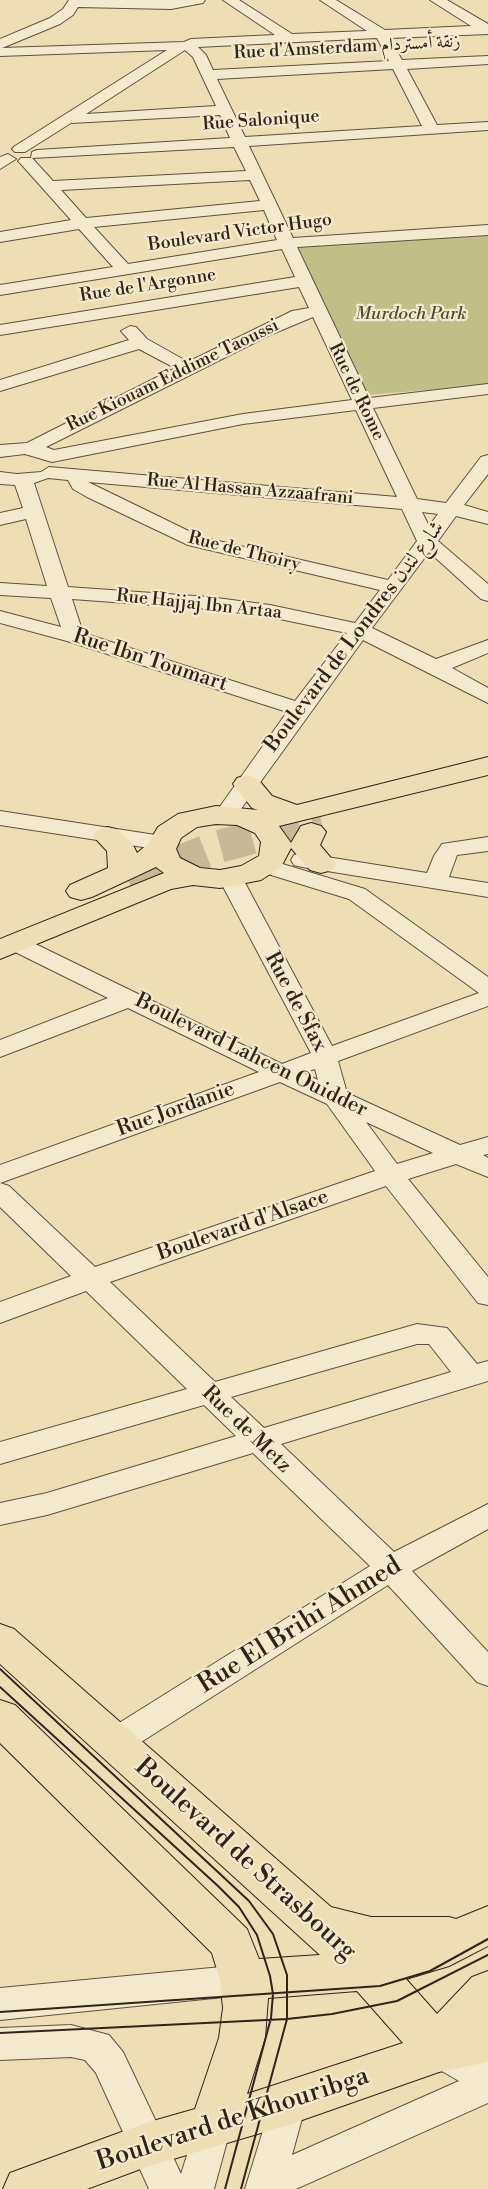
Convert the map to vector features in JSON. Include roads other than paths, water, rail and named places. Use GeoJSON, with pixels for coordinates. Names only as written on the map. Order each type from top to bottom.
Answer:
{"type":"FeatureCollection","features":[{"type":"Feature","properties":{"kind":"main road"},"geometry":{"type":"LineString","coordinates":[[4,939],[163,882],[193,876],[231,879],[250,874],[310,822],[488,766]]}},
{"type":"Feature","properties":{"kind":"main road"},"geometry":{"type":"LineString","coordinates":[[247,784],[262,802],[310,822],[488,776]]}},
{"type":"Feature","properties":{"kind":"main road"},"geometry":{"type":"LineString","coordinates":[[4,939],[126,877],[161,846],[168,833],[180,824],[196,818],[238,817],[310,822],[488,786]]}},
{"type":"Feature","properties":{"kind":"main road"},"geometry":{"type":"LineString","coordinates":[[238,817],[270,831],[273,855]]}},
{"type":"Feature","properties":{"kind":"main road"},"geometry":{"type":"LineString","coordinates":[[310,822],[305,847],[321,864]]}},
{"type":"Feature","properties":{"kind":"main road"},"geometry":{"type":"LineString","coordinates":[[108,836],[122,849],[126,877]]}},
{"type":"Feature","properties":{"kind":"main road"},"geometry":{"type":"LineString","coordinates":[[161,846],[168,863],[193,876]]}},
{"type":"Feature","properties":{"kind":"main road","name":"Boulevard de Strasbourg"},"geometry":{"type":"LineString","coordinates":[[0,1640],[317,1922],[397,2001],[439,2051]]}},
{"type":"Feature","properties":{"kind":"main road"},"geometry":{"type":"LineString","coordinates":[[0,1717],[231,1942],[243,1980],[246,2008],[242,2038],[214,2123]]}},
{"type":"Feature","properties":{"kind":"main road"},"geometry":{"type":"LineString","coordinates":[[317,1922],[371,1936],[479,1930]]}},
{"type":"Feature","properties":{"kind":"main road"},"geometry":{"type":"LineString","coordinates":[[243,1980],[367,1971],[433,1952],[479,1930]]}},
{"type":"Feature","properties":{"kind":"main road"},"geometry":{"type":"LineString","coordinates":[[439,2051],[454,2027],[488,1991]]}},
{"type":"Feature","properties":{"kind":"main road","name":"Boulevard de Khouribga"},"geometry":{"type":"LineString","coordinates":[[27,2189],[146,2145],[214,2123],[288,2104],[439,2051],[488,2041]]}},
{"type":"Feature","properties":{"kind":"street"},"geometry":{"type":"LineString","coordinates":[[0,44],[55,21],[75,2],[171,4],[198,0]]}},
{"type":"Feature","properties":{"kind":"street"},"geometry":{"type":"LineString","coordinates":[[230,0],[289,38]]}},
{"type":"Feature","properties":{"kind":"street"},"geometry":{"type":"LineString","coordinates":[[327,0],[381,33],[432,130]]}},
{"type":"Feature","properties":{"kind":"street"},"geometry":{"type":"LineString","coordinates":[[437,0],[488,29]]}},
{"type":"Feature","properties":{"kind":"street"},"geometry":{"type":"LineString","coordinates":[[171,4],[158,15],[169,37],[185,39]]}},
{"type":"Feature","properties":{"kind":"street"},"geometry":{"type":"LineString","coordinates":[[171,4],[178,9],[185,39]]}},
{"type":"Feature","properties":{"kind":"street"},"geometry":{"type":"LineString","coordinates":[[0,52],[185,39],[289,38],[488,29]]}},
{"type":"Feature","properties":{"kind":"street"},"geometry":{"type":"LineString","coordinates":[[124,269],[50,186],[15,155],[185,39]]}},
{"type":"Feature","properties":{"kind":"street","name":"Rue de Rome"},"geometry":{"type":"LineString","coordinates":[[185,39],[199,55],[317,310],[364,403],[407,504],[427,542]]}},
{"type":"Feature","properties":{"kind":"street","name":"Rue d'Amsterdam زنقة أمستردام"},"geometry":{"type":"LineString","coordinates":[[208,75],[488,60]]}},
{"type":"Feature","properties":{"kind":"street"},"geometry":{"type":"LineString","coordinates":[[66,119],[224,110]]}},
{"type":"Feature","properties":{"kind":"street","name":"Rue Salonique"},"geometry":{"type":"LineString","coordinates":[[15,155],[488,126]]}},
{"type":"Feature","properties":{"kind":"street"},"geometry":{"type":"LineString","coordinates":[[50,186],[254,175]]}},
{"type":"Feature","properties":{"kind":"street"},"geometry":{"type":"LineString","coordinates":[[0,237],[83,223],[268,205]]}},
{"type":"Feature","properties":{"kind":"street","name":"Boulevard Victor Hugo"},"geometry":{"type":"LineString","coordinates":[[0,290],[286,243],[488,230]]}},
{"type":"Feature","properties":{"kind":"street","name":"Rue de l'Argonne"},"geometry":{"type":"LineString","coordinates":[[0,330],[303,280]]}},
{"type":"Feature","properties":{"kind":"street","name":"Rue Kiouam Eddime Taoussi"},"geometry":{"type":"LineString","coordinates":[[32,448],[187,368],[298,315],[317,310]]}},
{"type":"Feature","properties":{"kind":"street"},"geometry":{"type":"LineString","coordinates":[[113,312],[141,343],[187,368]]}},
{"type":"Feature","properties":{"kind":"street"},"geometry":{"type":"LineString","coordinates":[[93,315],[121,347]]}},
{"type":"Feature","properties":{"kind":"street"},"geometry":{"type":"LineString","coordinates":[[0,386],[121,347],[141,343]]}},
{"type":"Feature","properties":{"kind":"street"},"geometry":{"type":"LineString","coordinates":[[0,478],[23,480],[51,465],[243,419],[488,389]]}},
{"type":"Feature","properties":{"kind":"street"},"geometry":{"type":"LineString","coordinates":[[1,449],[32,448],[51,465]]}},
{"type":"Feature","properties":{"kind":"street","name":"Boulevard de Londres شارع لندن"},"geometry":{"type":"LineString","coordinates":[[238,817],[247,784],[300,709],[488,461]]}},
{"type":"Feature","properties":{"kind":"street","name":"Rue Al Hassan Azzaafrani"},"geometry":{"type":"LineString","coordinates":[[51,465],[75,476],[451,508],[488,518]]}},
{"type":"Feature","properties":{"kind":"street","name":"Rue de Thoiry"},"geometry":{"type":"LineString","coordinates":[[75,476],[85,488],[195,542],[392,587]]}},
{"type":"Feature","properties":{"kind":"street"},"geometry":{"type":"LineString","coordinates":[[23,480],[74,637]]}},
{"type":"Feature","properties":{"kind":"street"},"geometry":{"type":"LineString","coordinates":[[0,519],[32,512]]}},
{"type":"Feature","properties":{"kind":"street"},"geometry":{"type":"LineString","coordinates":[[427,542],[450,559],[488,595]]}},
{"type":"Feature","properties":{"kind":"street","name":"Rue Hajjaj Ibn Artaa"},"geometry":{"type":"LineString","coordinates":[[0,590],[162,597],[270,611],[359,630],[435,667],[488,697]]}},
{"type":"Feature","properties":{"kind":"street","name":"Rue Ibn Toumart"},"geometry":{"type":"LineString","coordinates":[[0,617],[74,637],[300,709]]}},
{"type":"Feature","properties":{"kind":"street"},"geometry":{"type":"LineString","coordinates":[[435,667],[488,646]]}},
{"type":"Feature","properties":{"kind":"street"},"geometry":{"type":"LineString","coordinates":[[0,818],[161,846]]}},
{"type":"Feature","properties":{"kind":"street"},"geometry":{"type":"LineString","coordinates":[[436,882],[445,856],[450,849],[488,844]]}},
{"type":"Feature","properties":{"kind":"street"},"geometry":{"type":"LineString","coordinates":[[273,855],[488,890]]}},
{"type":"Feature","properties":{"kind":"street"},"geometry":{"type":"LineString","coordinates":[[273,855],[327,883],[357,894],[488,988]]}},
{"type":"Feature","properties":{"kind":"street","name":"Rue de Sfax"},"geometry":{"type":"LineString","coordinates":[[231,879],[325,1057],[335,1097],[391,1175],[488,1296]]}},
{"type":"Feature","properties":{"kind":"street","name":"Boulevard Lahcen Ouidder"},"geometry":{"type":"LineString","coordinates":[[4,939],[488,1168]]}},
{"type":"Feature","properties":{"kind":"street"},"geometry":{"type":"LineString","coordinates":[[0,1049],[130,998]]}},
{"type":"Feature","properties":{"kind":"street","name":"Rue Jordanie"},"geometry":{"type":"LineString","coordinates":[[0,1174],[488,998]]}},
{"type":"Feature","properties":{"kind":"street","name":"Boulevard d'Alsace"},"geometry":{"type":"LineString","coordinates":[[0,1313],[92,1278],[391,1175],[488,1145]]}},
{"type":"Feature","properties":{"kind":"street","name":"Rue de Metz"},"geometry":{"type":"LineString","coordinates":[[0,1192],[92,1278],[391,1569],[488,1673]]}},
{"type":"Feature","properties":{"kind":"street"},"geometry":{"type":"LineString","coordinates":[[0,1453],[424,1333],[437,1335],[479,1373]]}},
{"type":"Feature","properties":{"kind":"street"},"geometry":{"type":"LineString","coordinates":[[0,1514],[28,1509],[479,1373]]}},
{"type":"Feature","properties":{"kind":"street","name":"Rue El Brihi Ahmed"},"geometry":{"type":"LineString","coordinates":[[115,1742],[391,1569],[488,1515]]}},
{"type":"Feature","properties":{"kind":"street"},"geometry":{"type":"LineString","coordinates":[[0,2004],[243,1980]]}},
{"type":"Feature","properties":{"kind":"street"},"geometry":{"type":"LineString","coordinates":[[0,2044],[71,2041],[96,2046],[110,2063],[146,2145],[169,2189]]}},
{"type":"Feature","properties":{"kind":"street","name":"Boulevard de Strasbourg"},"geometry":{"type":"LineString","coordinates":[[439,2051],[488,2079]]}},
{"type":"Feature","properties":{"kind":"street"},"geometry":{"type":"LineString","coordinates":[[265,2186],[463,2098],[488,2084]]}},
{"type":"Feature","properties":{"kind":"street"},"geometry":{"type":"LineString","coordinates":[[265,2186],[288,2104]]}},
{"type":"Feature","properties":{"kind":"street"},"geometry":{"type":"LineString","coordinates":[[195,2189],[214,2123]]}},
{"type":"Feature","properties":{"kind":"tunnel"},"geometry":{"type":"LineString","coordinates":[[312,821],[321,819]]}},
{"type":"Feature","properties":{"kind":"tunnel"},"geometry":{"type":"LineString","coordinates":[[129,882],[217,847],[317,820]]}},
{"type":"Feature","properties":{"kind":"tram line"},"geometry":{"type":"LineString","coordinates":[[0,1669],[249,1901],[273,1934],[287,1975],[287,1992]]}},
{"type":"Feature","properties":{"kind":"tram line"},"geometry":{"type":"LineString","coordinates":[[0,1687],[239,1907],[257,1935],[273,1993]]}},
{"type":"Feature","properties":{"kind":"tram line"},"geometry":{"type":"LineString","coordinates":[[287,1992],[380,1986],[430,1971],[488,1939]]}},
{"type":"Feature","properties":{"kind":"tram line"},"geometry":{"type":"LineString","coordinates":[[287,2019],[332,2014],[397,2001],[488,1955]]}},
{"type":"Feature","properties":{"kind":"tram line"},"geometry":{"type":"LineString","coordinates":[[273,1993],[287,1992]]}},
{"type":"Feature","properties":{"kind":"tram line"},"geometry":{"type":"LineString","coordinates":[[287,1992],[287,2019]]}},
{"type":"Feature","properties":{"kind":"tram line"},"geometry":{"type":"LineString","coordinates":[[0,2012],[273,1993]]}},
{"type":"Feature","properties":{"kind":"tram line"},"geometry":{"type":"LineString","coordinates":[[271,2020],[273,1993]]}},
{"type":"Feature","properties":{"kind":"tram line"},"geometry":{"type":"LineString","coordinates":[[241,2189],[287,2019]]}},
{"type":"Feature","properties":{"kind":"tram line"},"geometry":{"type":"LineString","coordinates":[[271,2020],[287,2019]]}},
{"type":"Feature","properties":{"kind":"tram line"},"geometry":{"type":"LineString","coordinates":[[0,2033],[271,2020]]}},
{"type":"Feature","properties":{"kind":"tram line"},"geometry":{"type":"LineString","coordinates":[[225,2189],[271,2020]]}},
{"type":"Feature","properties":{"kind":"park label","name":"Murdoch Park"},"geometry":{"type":"Point","coordinates":[411,315]}}]}
